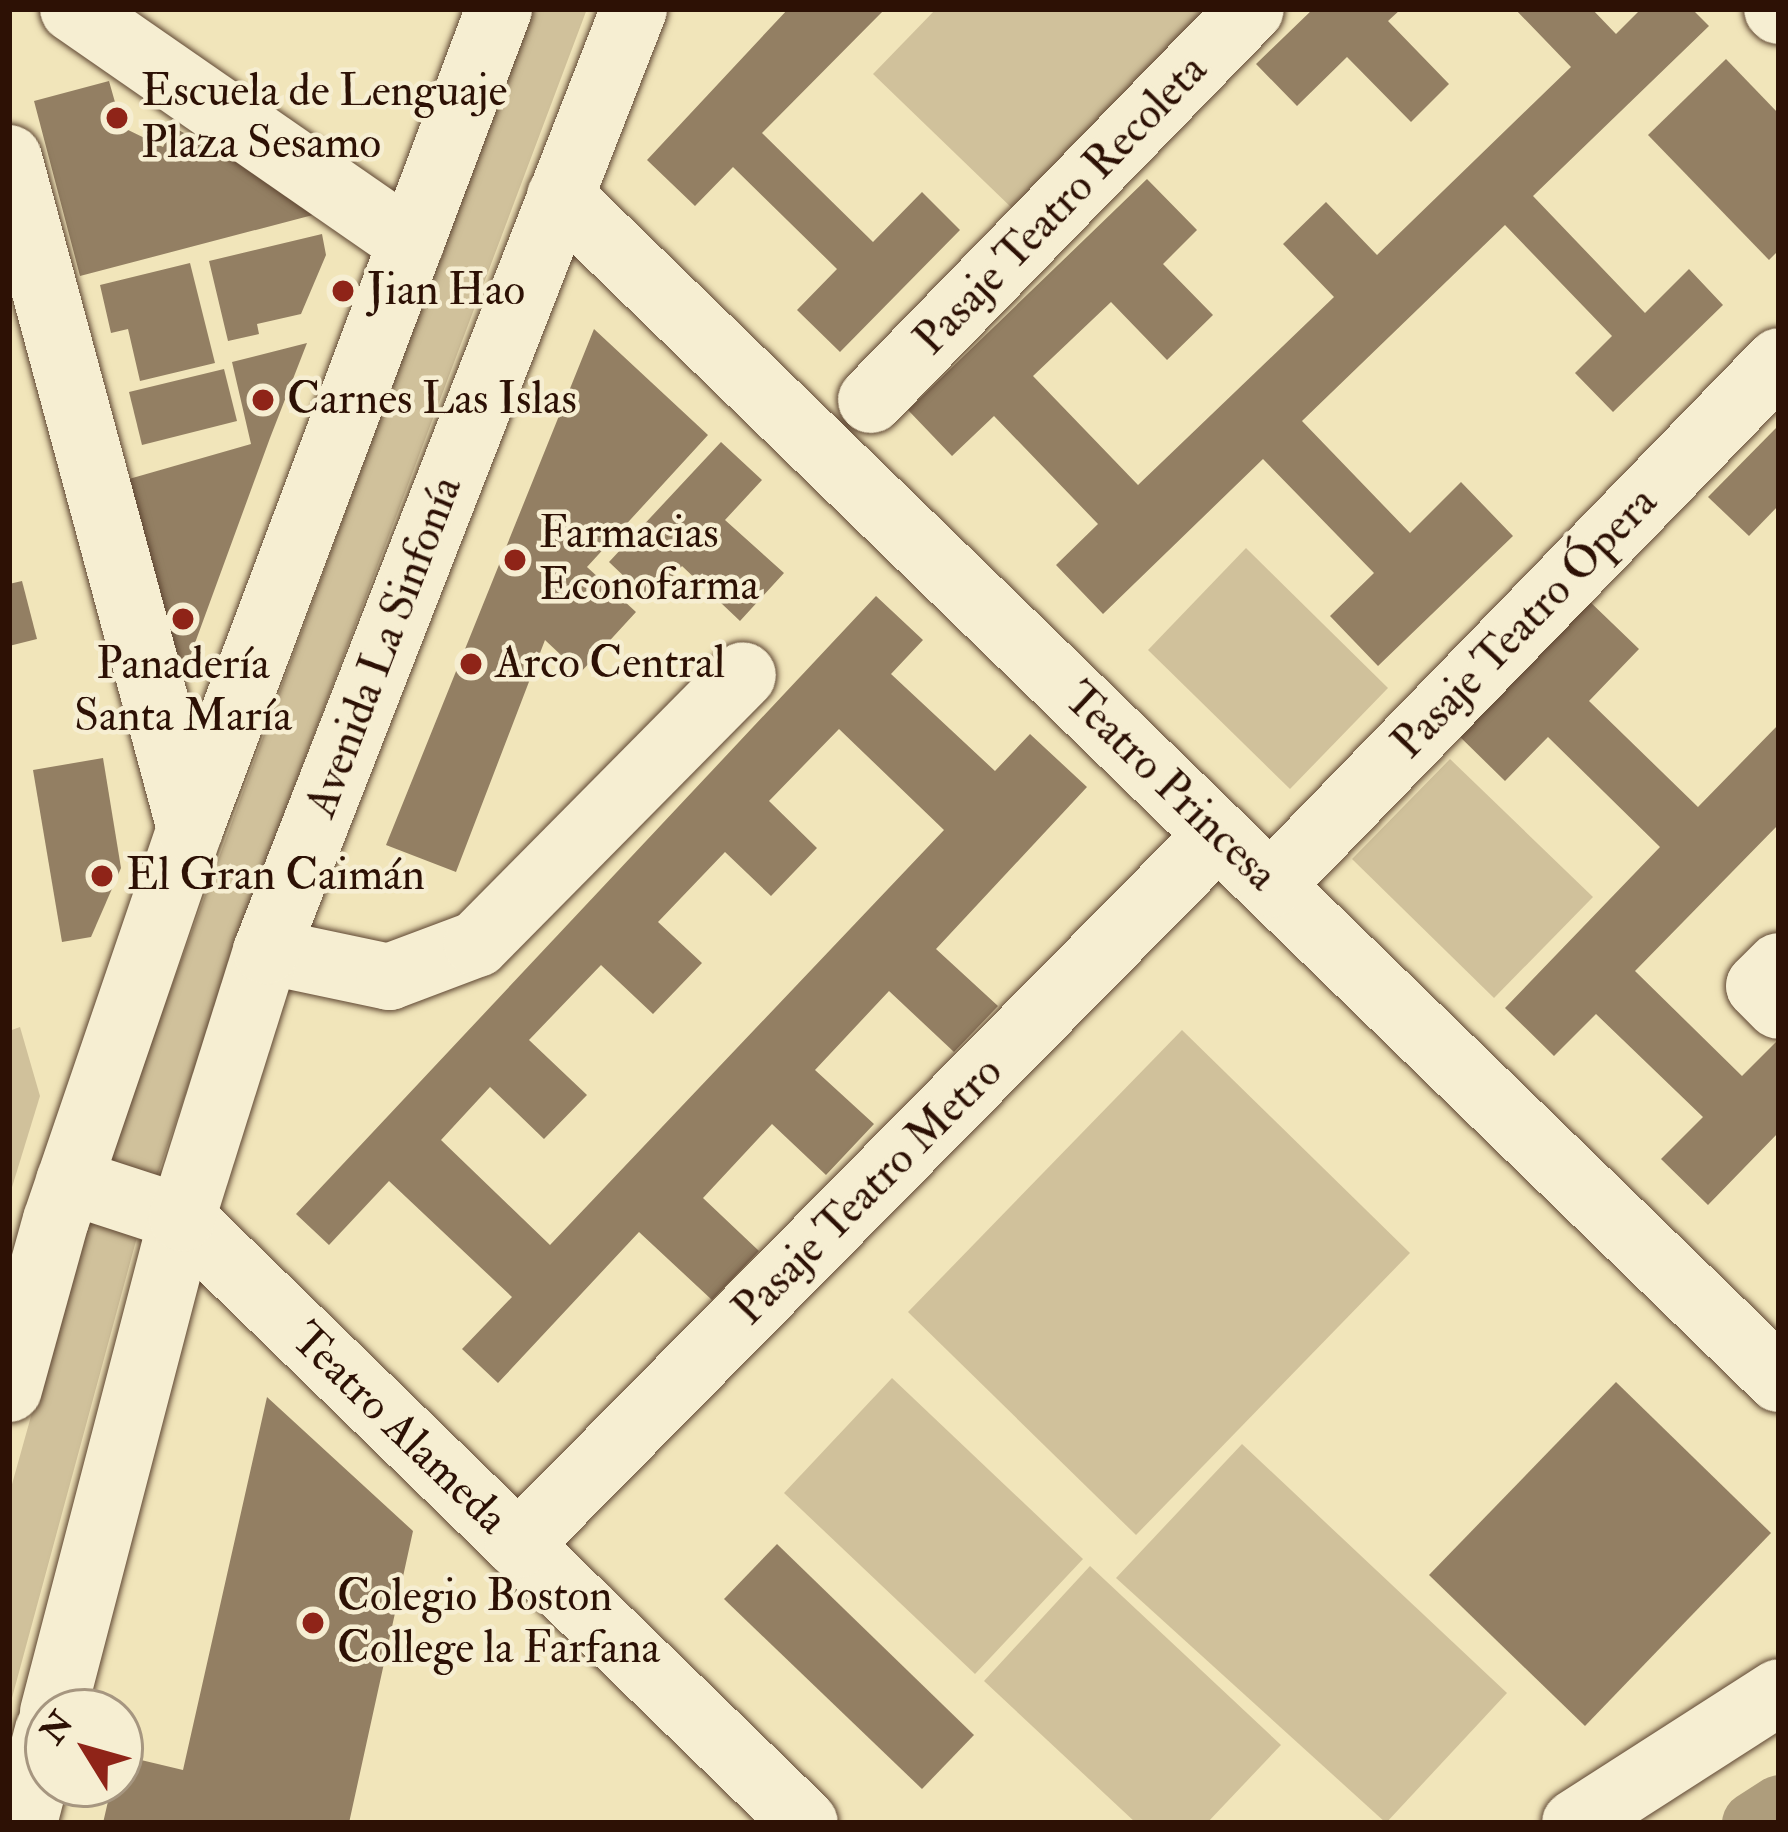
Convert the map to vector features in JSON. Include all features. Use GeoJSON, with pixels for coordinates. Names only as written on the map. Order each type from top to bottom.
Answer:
{"type":"FeatureCollection","features":[{"type":"Feature","properties":{"kind":"street"},"geometry":{"type":"LineString","coordinates":[[73,9],[411,243]]}},
{"type":"Feature","properties":{"kind":"street"},"geometry":{"type":"LineString","coordinates":[[9,1389],[69,1180],[190,830],[499,9]]}},
{"type":"Feature","properties":{"kind":"street","name":"Avenida La Sinfonía"},"geometry":{"type":"LineString","coordinates":[[59,1688],[182,1218],[266,950],[634,9]]}},
{"type":"Feature","properties":{"kind":"street","name":"Pasaje Teatro Recoleta"},"geometry":{"type":"LineString","coordinates":[[871,400],[1251,9]]}},
{"type":"Feature","properties":{"kind":"street"},"geometry":{"type":"LineString","coordinates":[[9,158],[190,830]]}},
{"type":"Feature","properties":{"kind":"street","name":"Teatro Princesa"},"geometry":{"type":"LineString","coordinates":[[560,196],[1779,1379]]}},
{"type":"Feature","properties":{"kind":"street","name":"Pasaje Teatro Ópera"},"geometry":{"type":"LineString","coordinates":[[1272,884],[1779,361]]}},
{"type":"Feature","properties":{"kind":"street"},"geometry":{"type":"LineString","coordinates":[[266,950],[388,977],[477,944],[743,675]]}},
{"type":"Feature","properties":{"kind":"street","name":"Pasaje Teatro Metro"},"geometry":{"type":"LineString","coordinates":[[518,1545],[1217,836]]}},
{"type":"Feature","properties":{"kind":"street"},"geometry":{"type":"LineString","coordinates":[[1779,966],[1759,986],[1779,1006]]}},
{"type":"Feature","properties":{"kind":"street","name":"Teatro Alameda"},"geometry":{"type":"LineString","coordinates":[[69,1180],[182,1218],[805,1823]]}},
{"type":"Feature","properties":{"kind":"street"},"geometry":{"type":"LineString","coordinates":[[1575,1823],[1779,1692]]}},
{"type":"Feature","properties":{"kind":"shaded area"},"geometry":{"type":"Polygon","coordinates":[[[530,9],[587,9],[257,886],[140,1226],[9,1709],[9,1495],[85,1223],[530,9]]]}},
{"type":"Feature","properties":{"kind":"shaded area"},"geometry":{"type":"Polygon","coordinates":[[[936,9],[1208,9],[1015,211],[873,74],[936,9]]]}},
{"type":"Feature","properties":{"kind":"shaded area"},"geometry":{"type":"Polygon","coordinates":[[[1246,548],[1388,688],[1290,789],[1148,650],[1246,548]]]}},
{"type":"Feature","properties":{"kind":"shaded area"},"geometry":{"type":"Polygon","coordinates":[[[1450,759],[1593,897],[1494,998],[1352,859],[1450,759]]]}},
{"type":"Feature","properties":{"kind":"shaded area"},"geometry":{"type":"Polygon","coordinates":[[[20,1027],[40,1096],[9,1197],[9,1031],[20,1027]]]}},
{"type":"Feature","properties":{"kind":"shaded area"},"geometry":{"type":"Polygon","coordinates":[[[1182,1030],[1410,1253],[1136,1535],[908,1312],[1182,1030]]]}},
{"type":"Feature","properties":{"kind":"shaded area"},"geometry":{"type":"Polygon","coordinates":[[[892,1378],[1083,1559],[975,1674],[784,1493],[892,1378]]]}},
{"type":"Feature","properties":{"kind":"shaded area"},"geometry":{"type":"Polygon","coordinates":[[[1242,1444],[1507,1693],[1386,1823],[1116,1578],[1242,1444]]]}},
{"type":"Feature","properties":{"kind":"shaded area"},"geometry":{"type":"Polygon","coordinates":[[[1090,1566],[1281,1745],[1207,1823],[1136,1823],[984,1681],[1090,1566]]]}},
{"type":"Feature","properties":{"kind":"building"},"geometry":{"type":"Polygon","coordinates":[[[788,9],[885,9],[762,133],[873,242],[922,192],[960,230],[840,352],[797,310],[837,269],[733,167],[695,206],[647,160],[788,9]]]}},
{"type":"Feature","properties":{"kind":"building"},"geometry":{"type":"Polygon","coordinates":[[[1313,9],[1401,9],[1388,21],[1449,84],[1411,122],[1347,57],[1297,106],[1256,64],[1313,9]]]}},
{"type":"Feature","properties":{"kind":"building"},"geometry":{"type":"Polygon","coordinates":[[[1515,9],[1592,9],[1616,34],[1641,9],[1692,9],[1709,26],[1533,196],[1645,313],[1689,269],[1723,305],[1613,412],[1575,373],[1612,336],[1505,225],[1302,421],[1410,533],[1461,482],[1513,536],[1378,666],[1330,616],[1374,573],[1263,459],[1103,614],[1056,565],[1098,524],[994,416],[952,456],[908,410],[1147,179],[1197,230],[1163,264],[1213,315],[1167,360],[1111,302],[1033,376],[1138,485],[1334,297],[1283,244],[1326,202],[1377,255],[1571,67],[1515,9]]]}},
{"type":"Feature","properties":{"kind":"building"},"geometry":{"type":"Polygon","coordinates":[[[1726,59],[1779,114],[1779,250],[1769,260],[1648,135],[1726,59]]]}},
{"type":"Feature","properties":{"kind":"building","name":"Escuela de Lenguaje Plaza Sesamo"},"geometry":{"type":"Polygon","coordinates":[[[109,81],[122,127],[163,147],[173,127],[328,211],[80,276],[34,101],[109,81]]]}},
{"type":"Feature","properties":{"kind":"building"},"geometry":{"type":"Polygon","coordinates":[[[322,234],[326,255],[301,314],[257,324],[259,334],[228,341],[209,261],[322,234]]]}},
{"type":"Feature","properties":{"kind":"building"},"geometry":{"type":"Polygon","coordinates":[[[190,263],[215,363],[140,381],[128,329],[111,333],[100,285],[190,263]]]}},
{"type":"Feature","properties":{"kind":"building"},"geometry":{"type":"Polygon","coordinates":[[[594,329],[708,435],[587,567],[636,612],[580,673],[545,640],[456,872],[386,845],[594,329]]]}},
{"type":"Feature","properties":{"kind":"building"},"geometry":{"type":"Polygon","coordinates":[[[307,343],[180,684],[122,481],[251,444],[232,362],[307,343]]]}},
{"type":"Feature","properties":{"kind":"building"},"geometry":{"type":"Polygon","coordinates":[[[224,369],[237,421],[142,445],[129,392],[224,369]]]}},
{"type":"Feature","properties":{"kind":"building"},"geometry":{"type":"Polygon","coordinates":[[[1779,425],[1779,505],[1749,536],[1708,497],[1779,425]]]}},
{"type":"Feature","properties":{"kind":"building"},"geometry":{"type":"Polygon","coordinates":[[[721,442],[762,480],[725,520],[784,573],[740,621],[682,566],[650,601],[609,562],[721,442]]]}},
{"type":"Feature","properties":{"kind":"building"},"geometry":{"type":"Polygon","coordinates":[[[22,581],[37,639],[9,646],[9,584],[22,581]]]}},
{"type":"Feature","properties":{"kind":"building"},"geometry":{"type":"Polygon","coordinates":[[[876,596],[923,640],[891,674],[995,771],[1030,734],[1087,787],[936,949],[998,1006],[954,1052],[889,991],[815,1070],[874,1124],[826,1175],[772,1124],[703,1198],[759,1251],[712,1300],[639,1232],[498,1383],[462,1349],[512,1297],[389,1181],[329,1245],[296,1214],[876,596]],[[839,729],[769,801],[817,848],[771,896],[725,852],[658,922],[702,963],[653,1014],[601,965],[529,1040],[587,1095],[544,1139],[490,1087],[441,1140],[550,1245],[944,830],[839,729]]]}},
{"type":"Feature","properties":{"kind":"building"},"geometry":{"type":"Polygon","coordinates":[[[1585,597],[1639,649],[1589,701],[1698,807],[1779,724],[1779,824],[1635,971],[1742,1076],[1779,1039],[1779,1132],[1708,1205],[1661,1159],[1703,1117],[1596,1014],[1554,1056],[1505,1008],[1660,847],[1548,737],[1505,781],[1454,731],[1585,597]]]}},
{"type":"Feature","properties":{"kind":"building"},"geometry":{"type":"Polygon","coordinates":[[[103,758],[121,868],[91,937],[62,942],[33,770],[103,758]]]}},
{"type":"Feature","properties":{"kind":"building"},"geometry":{"type":"Polygon","coordinates":[[[1616,1382],[1771,1533],[1585,1726],[1429,1575],[1616,1382]]]}},
{"type":"Feature","properties":{"kind":"building"},"geometry":{"type":"Polygon","coordinates":[[[267,1397],[413,1531],[349,1823],[103,1823],[106,1808],[144,1808],[144,1761],[183,1770],[267,1397]]]}},
{"type":"Feature","properties":{"kind":"building"},"geometry":{"type":"Polygon","coordinates":[[[777,1544],[974,1735],[922,1789],[724,1599],[777,1544]]]}},
{"type":"Feature","properties":{"kind":"waterway"},"geometry":{"type":"LineString","coordinates":[[1753,1823],[1779,1806]]}},
{"type":"Feature","properties":{"kind":"place","name":"Escuela de Lenguaje Plaza Sesamo"},"geometry":{"type":"Point","coordinates":[117,118]}},
{"type":"Feature","properties":{"kind":"place","name":"Jian Hao"},"geometry":{"type":"Point","coordinates":[343,291]}},
{"type":"Feature","properties":{"kind":"place","name":"Carnes Las Islas"},"geometry":{"type":"Point","coordinates":[263,400]}},
{"type":"Feature","properties":{"kind":"place","name":"Farmacias Econofarma"},"geometry":{"type":"Point","coordinates":[515,560]}},
{"type":"Feature","properties":{"kind":"place","name":"Panadería Santa María"},"geometry":{"type":"Point","coordinates":[183,619]}},
{"type":"Feature","properties":{"kind":"place","name":"Arco Central"},"geometry":{"type":"Point","coordinates":[471,664]}},
{"type":"Feature","properties":{"kind":"place","name":"El Gran Caimán"},"geometry":{"type":"Point","coordinates":[102,876]}},
{"type":"Feature","properties":{"kind":"place","name":"Colegio Boston College la Farfana"},"geometry":{"type":"Point","coordinates":[313,1623]}}]}
